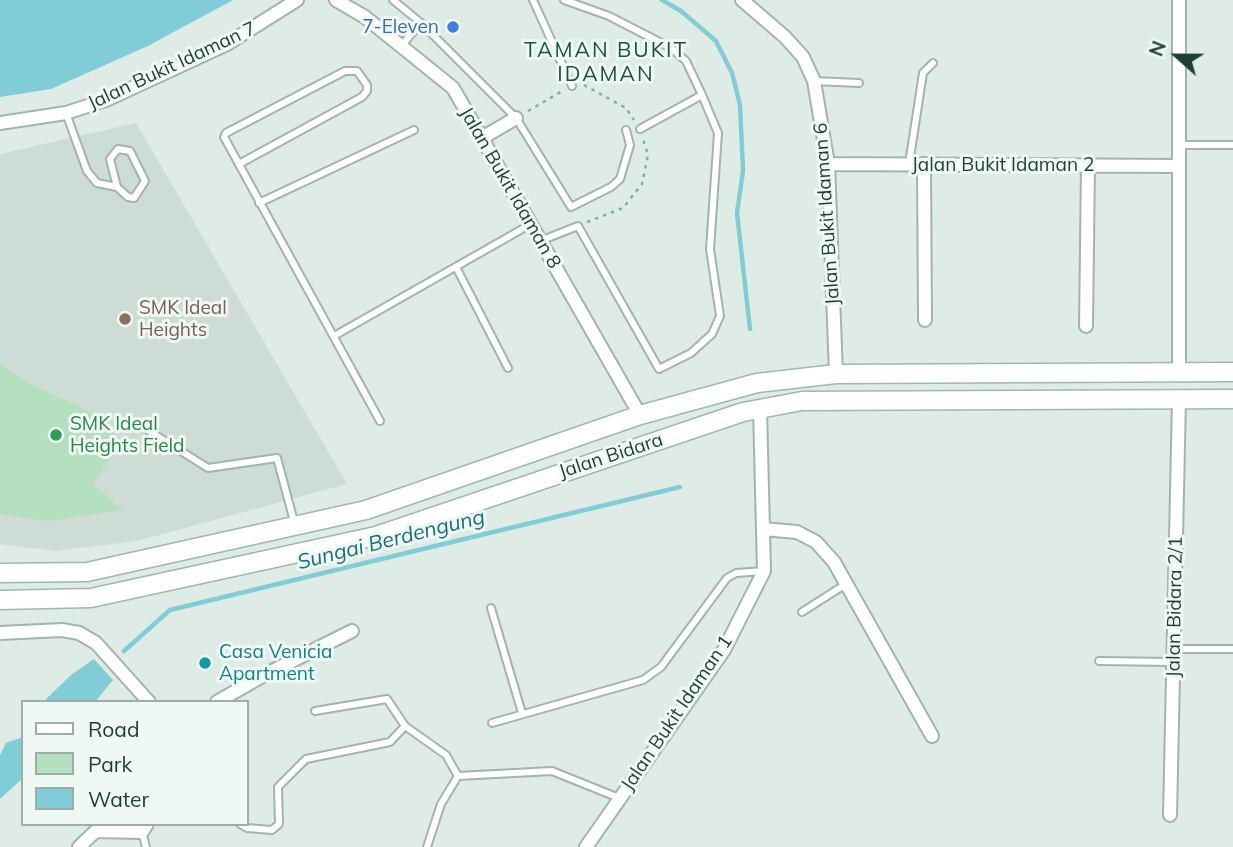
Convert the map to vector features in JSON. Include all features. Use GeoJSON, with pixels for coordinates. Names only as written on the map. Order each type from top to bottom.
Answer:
{"type":"FeatureCollection","features":[{"type":"Feature","properties":{"kind":"main road","name":"Jalan Bidara"},"geometry":{"type":"LineString","coordinates":[[0,573],[87,572],[373,508],[640,415],[757,383],[836,374],[1233,372]]}},
{"type":"Feature","properties":{"kind":"main road","name":"Jalan Bidara"},"geometry":{"type":"LineString","coordinates":[[0,600],[91,598],[376,536],[760,408],[803,401],[1233,400]]}},
{"type":"Feature","properties":{"kind":"street","name":"Jalan Bukit Idaman 7"},"geometry":{"type":"LineString","coordinates":[[0,123],[66,113],[106,100],[227,44],[297,0]]}},
{"type":"Feature","properties":{"kind":"street","name":"Jalan Bukit Idaman 8"},"geometry":{"type":"LineString","coordinates":[[336,0],[365,17],[453,88],[640,415]]}},
{"type":"Feature","properties":{"kind":"street","name":"Jalan Bukit Idaman 6"},"geometry":{"type":"LineString","coordinates":[[742,0],[785,37],[803,57],[814,80],[828,164],[836,374]]}},
{"type":"Feature","properties":{"kind":"street"},"geometry":{"type":"LineString","coordinates":[[1179,0],[1179,372]]}},
{"type":"Feature","properties":{"kind":"street"},"geometry":{"type":"LineString","coordinates":[[482,138],[516,118]]}},
{"type":"Feature","properties":{"kind":"street","name":"Jalan Bukit Idaman 2"},"geometry":{"type":"LineString","coordinates":[[828,164],[1179,166]]}},
{"type":"Feature","properties":{"kind":"street"},"geometry":{"type":"LineString","coordinates":[[925,164],[925,320]]}},
{"type":"Feature","properties":{"kind":"street"},"geometry":{"type":"LineString","coordinates":[[1086,326],[1088,165]]}},
{"type":"Feature","properties":{"kind":"street","name":"Jalan Bidara 2/1"},"geometry":{"type":"LineString","coordinates":[[1170,815],[1179,399]]}},
{"type":"Feature","properties":{"kind":"street","name":"Jalan Bukit Idaman 1"},"geometry":{"type":"LineString","coordinates":[[586,847],[724,650],[764,571],[760,408]]}},
{"type":"Feature","properties":{"kind":"street"},"geometry":{"type":"LineString","coordinates":[[763,529],[797,532],[816,542],[834,562],[932,736]]}},
{"type":"Feature","properties":{"kind":"street"},"geometry":{"type":"LineString","coordinates":[[0,634],[62,630],[79,633],[96,643],[147,700]]}},
{"type":"Feature","properties":{"kind":"street"},"geometry":{"type":"LineString","coordinates":[[221,700],[264,675],[352,631]]}},
{"type":"Feature","properties":{"kind":"street"},"geometry":{"type":"LineString","coordinates":[[79,847],[99,828],[144,828]]}},
{"type":"Feature","properties":{"kind":"lane"},"geometry":{"type":"LineString","coordinates":[[393,0],[421,23],[516,118],[571,207],[611,187],[620,179],[630,145],[626,130]]}},
{"type":"Feature","properties":{"kind":"lane"},"geometry":{"type":"LineString","coordinates":[[533,0],[572,86]]}},
{"type":"Feature","properties":{"kind":"lane"},"geometry":{"type":"LineString","coordinates":[[540,241],[578,226],[659,369],[704,345],[720,316],[710,249],[718,133],[686,61],[671,48],[609,16],[564,0]]}},
{"type":"Feature","properties":{"kind":"lane"},"geometry":{"type":"LineString","coordinates":[[401,46],[421,23]]}},
{"type":"Feature","properties":{"kind":"lane"},"geometry":{"type":"LineString","coordinates":[[909,164],[923,74],[933,63]]}},
{"type":"Feature","properties":{"kind":"lane"},"geometry":{"type":"LineString","coordinates":[[239,164],[362,97],[368,91],[367,85],[357,71],[345,71],[226,133],[225,137],[239,164],[259,202],[380,421]]}},
{"type":"Feature","properties":{"kind":"lane"},"geometry":{"type":"LineString","coordinates":[[814,80],[859,83]]}},
{"type":"Feature","properties":{"kind":"lane"},"geometry":{"type":"LineString","coordinates":[[640,129],[702,95]]}},
{"type":"Feature","properties":{"kind":"lane"},"geometry":{"type":"LineString","coordinates":[[66,113],[87,171],[97,183],[117,187],[128,197],[134,198],[145,181],[130,151],[125,148],[114,151],[110,159],[117,187]]}},
{"type":"Feature","properties":{"kind":"lane"},"geometry":{"type":"LineString","coordinates":[[259,202],[414,130]]}},
{"type":"Feature","properties":{"kind":"lane"},"geometry":{"type":"LineString","coordinates":[[1179,145],[1233,145]]}},
{"type":"Feature","properties":{"kind":"lane"},"geometry":{"type":"LineString","coordinates":[[334,335],[531,225]]}},
{"type":"Feature","properties":{"kind":"lane"},"geometry":{"type":"LineString","coordinates":[[456,267],[508,368]]}},
{"type":"Feature","properties":{"kind":"lane"},"geometry":{"type":"LineString","coordinates":[[149,431],[208,468],[277,458],[296,527]]}},
{"type":"Feature","properties":{"kind":"lane"},"geometry":{"type":"LineString","coordinates":[[492,723],[643,680],[661,667],[727,578],[736,573],[764,571]]}},
{"type":"Feature","properties":{"kind":"lane"},"geometry":{"type":"LineString","coordinates":[[802,612],[846,584]]}},
{"type":"Feature","properties":{"kind":"lane"},"geometry":{"type":"LineString","coordinates":[[491,608],[522,713]]}},
{"type":"Feature","properties":{"kind":"lane"},"geometry":{"type":"LineString","coordinates":[[1098,661],[1233,649]]}},
{"type":"Feature","properties":{"kind":"lane"},"geometry":{"type":"LineString","coordinates":[[315,711],[387,699],[405,726],[446,755],[458,776]]}},
{"type":"Feature","properties":{"kind":"lane"},"geometry":{"type":"LineString","coordinates":[[244,826],[272,830],[279,824],[278,787],[306,759],[390,742],[405,726]]}},
{"type":"Feature","properties":{"kind":"lane"},"geometry":{"type":"LineString","coordinates":[[458,776],[552,771],[620,797]]}},
{"type":"Feature","properties":{"kind":"lane"},"geometry":{"type":"LineString","coordinates":[[427,847],[441,804],[458,776]]}},
{"type":"Feature","properties":{"kind":"lane"},"geometry":{"type":"LineString","coordinates":[[144,828],[146,847]]}},
{"type":"Feature","properties":{"kind":"path"},"geometry":{"type":"LineString","coordinates":[[516,118],[572,86],[583,84],[626,108],[640,129]]}},
{"type":"Feature","properties":{"kind":"shaded area","name":"SMK Ideal Heights"},"geometry":{"type":"Polygon","coordinates":[[[136,123],[347,484],[137,541],[54,551],[0,544],[0,154],[136,123]]]}},
{"type":"Feature","properties":{"kind":"green space","name":"SMK Ideal Heights Field"},"geometry":{"type":"Polygon","coordinates":[[[0,364],[28,383],[108,420],[116,450],[93,484],[122,510],[48,521],[0,514],[0,364]]]}},
{"type":"Feature","properties":{"kind":"water"},"geometry":{"type":"Polygon","coordinates":[[[0,0],[233,0],[148,46],[51,89],[0,97],[0,0]]]}},
{"type":"Feature","properties":{"kind":"water"},"geometry":{"type":"Polygon","coordinates":[[[94,659],[113,680],[97,700],[45,700],[71,675],[94,659]]]}},
{"type":"Feature","properties":{"kind":"water"},"geometry":{"type":"Polygon","coordinates":[[[21,738],[21,780],[0,799],[0,755],[6,743],[21,738]]]}},
{"type":"Feature","properties":{"kind":"waterway","name":"Sungai Berdengung"},"geometry":{"type":"LineString","coordinates":[[662,0],[681,11],[716,41],[732,73],[740,105],[743,171],[737,213],[750,329]]}},
{"type":"Feature","properties":{"kind":"waterway","name":"Sungai Berdengung"},"geometry":{"type":"LineString","coordinates":[[124,651],[170,610],[680,487]]}},
{"type":"Feature","properties":{"kind":"place","name":"7-Eleven"},"geometry":{"type":"Point","coordinates":[453,27]}},
{"type":"Feature","properties":{"kind":"place","name":"SMK Ideal Heights"},"geometry":{"type":"Point","coordinates":[125,319]}},
{"type":"Feature","properties":{"kind":"place","name":"SMK Ideal Heights Field"},"geometry":{"type":"Point","coordinates":[56,435]}},
{"type":"Feature","properties":{"kind":"place","name":"Casa Venicia Apartment"},"geometry":{"type":"Point","coordinates":[205,663]}},
{"type":"Feature","properties":{"kind":"district","name":"TAMAN BUKIT IDAMAN"},"geometry":{"type":"Point","coordinates":[606,63]}}]}
